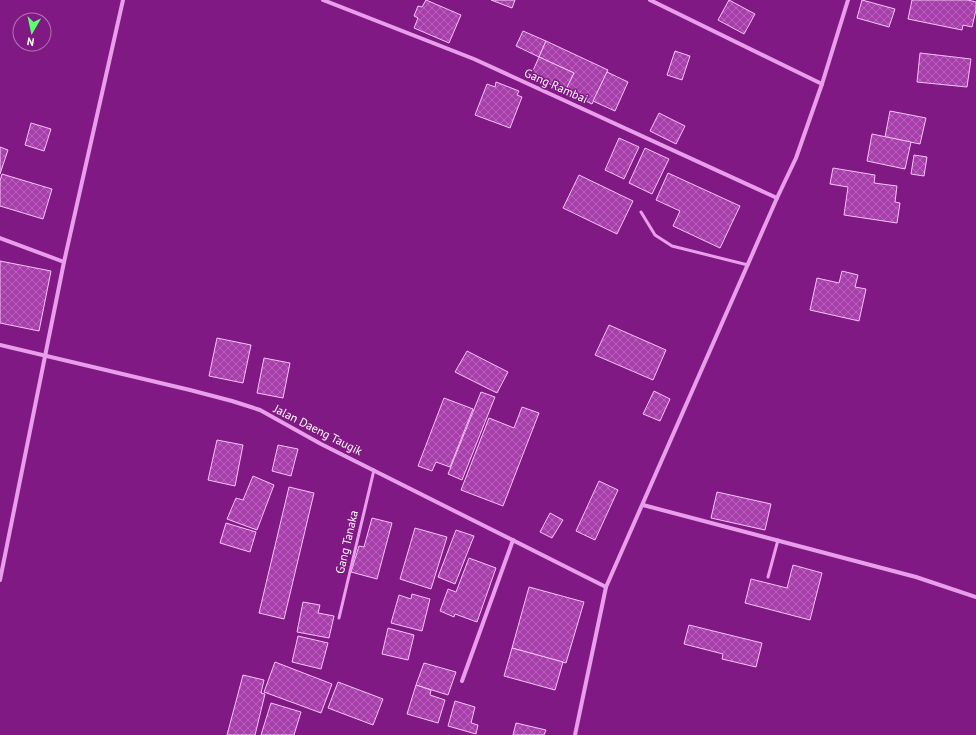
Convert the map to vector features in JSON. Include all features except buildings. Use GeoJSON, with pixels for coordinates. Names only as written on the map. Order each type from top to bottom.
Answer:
{"type":"FeatureCollection","features":[{"type":"Feature","properties":{"kind":"street"},"geometry":{"type":"LineString","coordinates":[[0,580],[64,262],[123,0]]}},
{"type":"Feature","properties":{"kind":"street","name":"Gang Rambai"},"geometry":{"type":"LineString","coordinates":[[324,0],[474,59],[778,198]]}},
{"type":"Feature","properties":{"kind":"street"},"geometry":{"type":"LineString","coordinates":[[650,0],[822,84]]}},
{"type":"Feature","properties":{"kind":"street"},"geometry":{"type":"LineString","coordinates":[[575,735],[606,587],[796,158],[822,84],[848,0]]}},
{"type":"Feature","properties":{"kind":"street"},"geometry":{"type":"LineString","coordinates":[[0,238],[64,262]]}},
{"type":"Feature","properties":{"kind":"street","name":"Jalan Daeng Taugik"},"geometry":{"type":"LineString","coordinates":[[0,346],[190,390],[253,408],[606,587]]}},
{"type":"Feature","properties":{"kind":"street"},"geometry":{"type":"LineString","coordinates":[[643,505],[916,577],[976,597]]}},
{"type":"Feature","properties":{"kind":"street"},"geometry":{"type":"LineString","coordinates":[[462,681],[513,540]]}},
{"type":"Feature","properties":{"kind":"lane"},"geometry":{"type":"LineString","coordinates":[[641,212],[655,235],[672,246],[748,265]]}},
{"type":"Feature","properties":{"kind":"lane","name":"Gang Tanaka"},"geometry":{"type":"LineString","coordinates":[[339,618],[374,470]]}},
{"type":"Feature","properties":{"kind":"lane"},"geometry":{"type":"LineString","coordinates":[[768,577],[778,540]]}}]}
